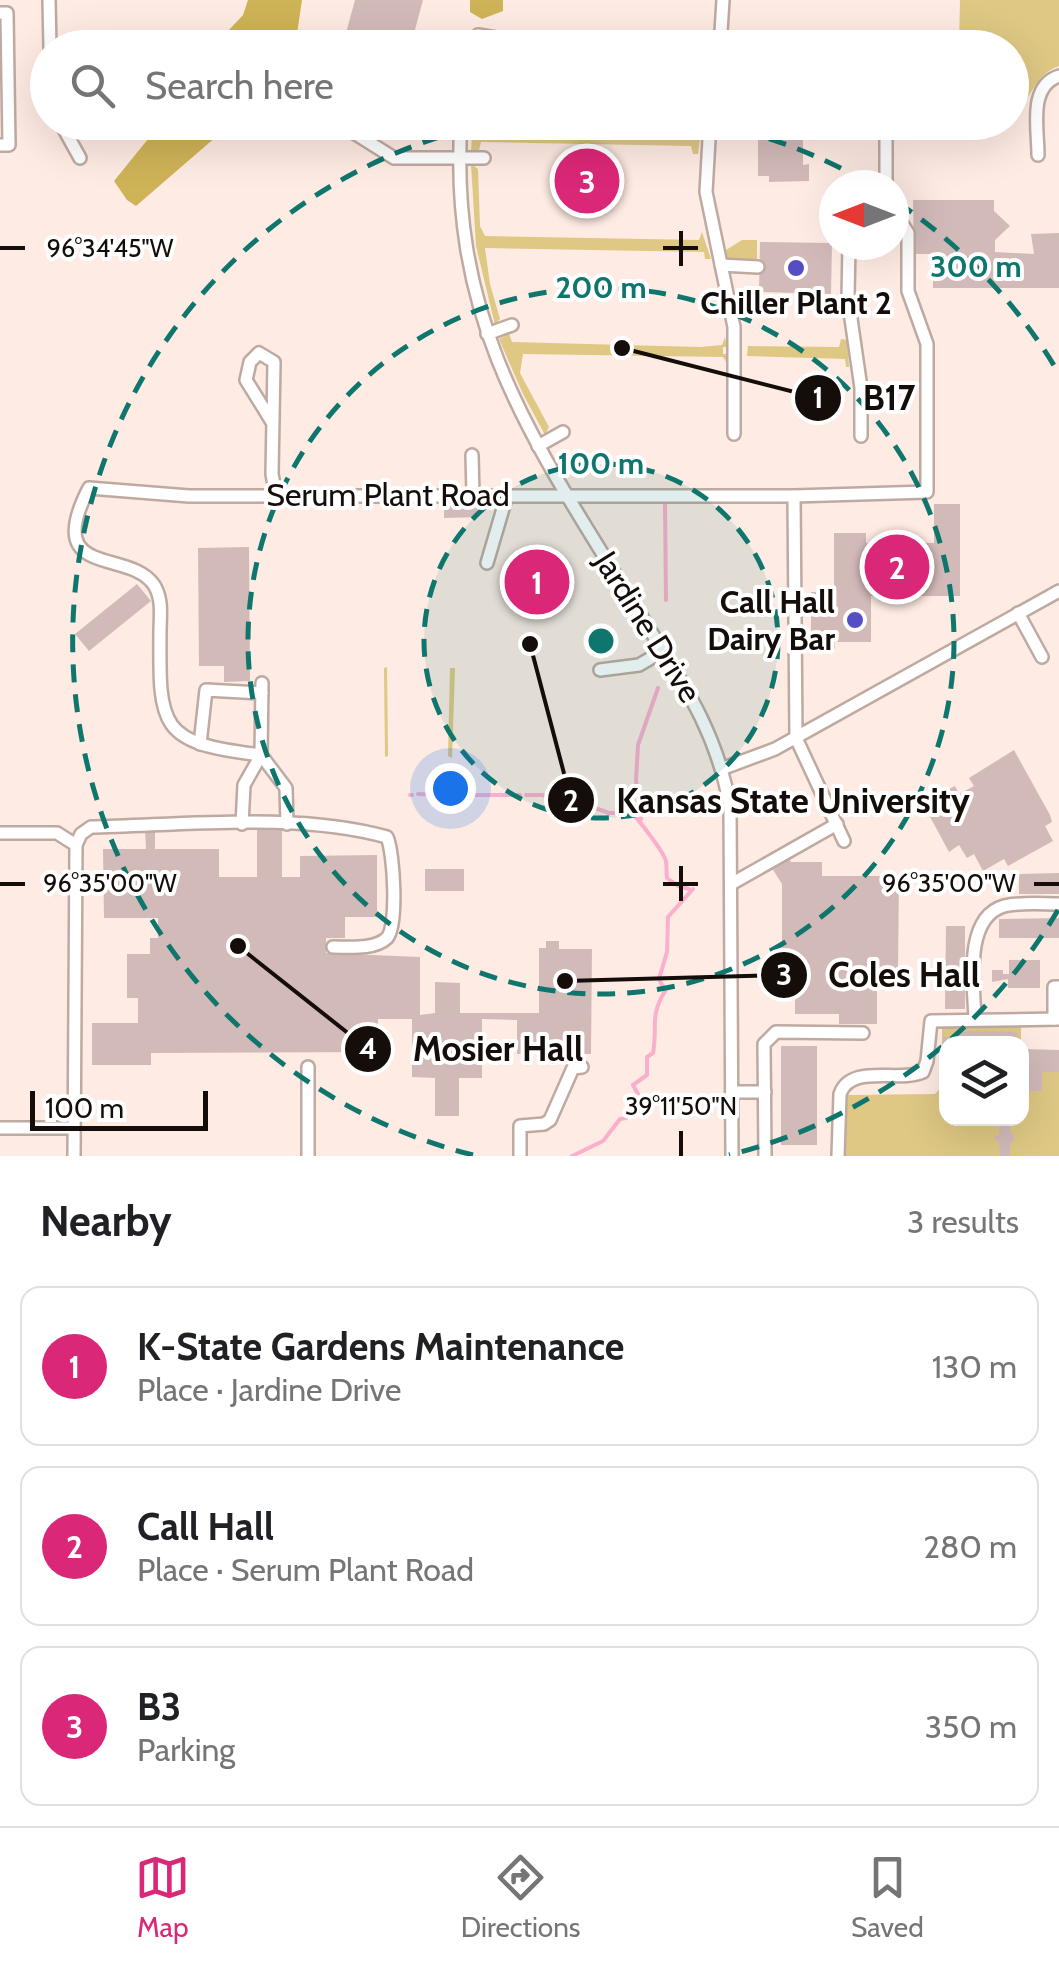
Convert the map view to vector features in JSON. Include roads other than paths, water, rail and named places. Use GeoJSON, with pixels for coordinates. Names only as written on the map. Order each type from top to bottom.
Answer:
{"type":"FeatureCollection","features":[{"type":"Feature","properties":{"kind":"street"},"geometry":{"type":"LineString","coordinates":[[49,0],[50,30]]}},
{"type":"Feature","properties":{"kind":"street"},"geometry":{"type":"LineString","coordinates":[[721,30],[722,0]]}},
{"type":"Feature","properties":{"kind":"street"},"geometry":{"type":"LineString","coordinates":[[0,12],[8,12],[9,146],[0,145]]}},
{"type":"Feature","properties":{"kind":"street"},"geometry":{"type":"LineString","coordinates":[[1038,155],[1038,98],[1044,84],[1059,76]]}},
{"type":"Feature","properties":{"kind":"street"},"geometry":{"type":"LineString","coordinates":[[70,140],[80,158]]}},
{"type":"Feature","properties":{"kind":"street"},"geometry":{"type":"LineString","coordinates":[[366,140],[394,158],[484,158]]}},
{"type":"Feature","properties":{"kind":"street","name":"Jardine Drive"},"geometry":{"type":"LineString","coordinates":[[460,140],[464,242],[487,334],[512,399],[566,495],[698,707],[724,768],[730,808],[737,991],[732,1156]]}},
{"type":"Feature","properties":{"kind":"street"},"geometry":{"type":"LineString","coordinates":[[709,140],[706,192],[734,327],[734,434]]}},
{"type":"Feature","properties":{"kind":"street"},"geometry":{"type":"LineString","coordinates":[[884,170],[885,140]]}},
{"type":"Feature","properties":{"kind":"street"},"geometry":{"type":"LineString","coordinates":[[849,260],[848,298],[861,388],[861,436]]}},
{"type":"Feature","properties":{"kind":"street","name":"Serum Plant Road"},"geometry":{"type":"LineString","coordinates":[[200,744],[179,735],[165,717],[161,700],[161,607],[156,587],[133,568],[89,556],[80,544],[77,517],[89,488],[189,496],[794,496],[928,492],[927,344],[908,291],[908,260]]}},
{"type":"Feature","properties":{"kind":"street"},"geometry":{"type":"LineString","coordinates":[[721,264],[758,267]]}},
{"type":"Feature","properties":{"kind":"street"},"geometry":{"type":"LineString","coordinates":[[487,334],[512,325]]}},
{"type":"Feature","properties":{"kind":"street"},"geometry":{"type":"LineString","coordinates":[[272,422],[246,380],[250,362],[259,353],[274,362],[272,474],[276,496]]}},
{"type":"Feature","properties":{"kind":"street"},"geometry":{"type":"LineString","coordinates":[[538,446],[563,432]]}},
{"type":"Feature","properties":{"kind":"street"},"geometry":{"type":"LineString","coordinates":[[472,455],[473,495]]}},
{"type":"Feature","properties":{"kind":"street"},"geometry":{"type":"LineString","coordinates":[[487,563],[508,495]]}},
{"type":"Feature","properties":{"kind":"street"},"geometry":{"type":"LineString","coordinates":[[794,496],[796,738],[844,841]]}},
{"type":"Feature","properties":{"kind":"street"},"geometry":{"type":"LineString","coordinates":[[724,768],[775,750],[1059,591]]}},
{"type":"Feature","properties":{"kind":"street"},"geometry":{"type":"LineString","coordinates":[[1018,614],[1042,657]]}},
{"type":"Feature","properties":{"kind":"street"},"geometry":{"type":"LineString","coordinates":[[600,670],[638,665],[663,651]]}},
{"type":"Feature","properties":{"kind":"street"},"geometry":{"type":"LineString","coordinates":[[242,824],[244,785],[261,755],[262,688],[206,690],[200,744],[216,750],[261,755],[286,788],[287,824]]}},
{"type":"Feature","properties":{"kind":"street"},"geometry":{"type":"LineString","coordinates":[[74,1156],[76,845],[80,834],[91,826],[287,824],[387,837],[392,850],[392,929],[386,940],[367,947],[333,947]]}},
{"type":"Feature","properties":{"kind":"street"},"geometry":{"type":"LineString","coordinates":[[731,884],[837,824]]}},
{"type":"Feature","properties":{"kind":"street"},"geometry":{"type":"LineString","coordinates":[[0,833],[58,832],[76,845]]}},
{"type":"Feature","properties":{"kind":"street"},"geometry":{"type":"LineString","coordinates":[[975,1020],[974,961],[979,928],[991,912],[1007,906],[1059,904]]}},
{"type":"Feature","properties":{"kind":"street"},"geometry":{"type":"LineString","coordinates":[[838,1156],[840,1094],[844,1085],[854,1078],[912,1077],[923,1072],[928,1062],[931,1021],[1057,1019],[1054,986],[1059,987]]}},
{"type":"Feature","properties":{"kind":"street"},"geometry":{"type":"LineString","coordinates":[[765,1156],[764,1044],[776,1032],[864,1033]]}},
{"type":"Feature","properties":{"kind":"street"},"geometry":{"type":"LineString","coordinates":[[308,1066],[308,1156]]}},
{"type":"Feature","properties":{"kind":"street"},"geometry":{"type":"LineString","coordinates":[[520,1156],[520,1126],[550,1120],[573,1068],[582,1067]]}},
{"type":"Feature","properties":{"kind":"street"},"geometry":{"type":"LineString","coordinates":[[732,1092],[765,1092]]}},
{"type":"Feature","properties":{"kind":"street"},"geometry":{"type":"LineString","coordinates":[[0,1128],[74,1128]]}},
{"type":"Feature","properties":{"kind":"waterway"},"geometry":{"type":"LineString","coordinates":[[665,504],[666,600]]}},
{"type":"Feature","properties":{"kind":"waterway"},"geometry":{"type":"LineString","coordinates":[[641,819],[636,780],[638,745],[658,688]]}},
{"type":"Feature","properties":{"kind":"waterway"},"geometry":{"type":"LineString","coordinates":[[418,794],[447,795],[454,791],[464,795],[520,795]]}},
{"type":"Feature","properties":{"kind":"waterway"},"geometry":{"type":"LineString","coordinates":[[526,795],[543,795],[554,803],[589,813],[595,808],[609,813],[631,812],[664,856],[667,878],[689,889]]}},
{"type":"Feature","properties":{"kind":"waterway"},"geometry":{"type":"LineString","coordinates":[[572,1156],[603,1141],[620,1119],[626,1118],[639,1096],[633,1085],[647,1075],[647,1057],[653,1053],[655,1015],[665,991],[659,979],[667,952],[668,917],[693,889]]}},
{"type":"Feature","properties":{"kind":"place","name":"B3"},"geometry":{"type":"Point","coordinates":[587,181]}},
{"type":"Feature","properties":{"kind":"place","name":"Chiller Plant 2"},"geometry":{"type":"Point","coordinates":[796,268]}},
{"type":"Feature","properties":{"kind":"place","name":"B17"},"geometry":{"type":"Point","coordinates":[622,348]}},
{"type":"Feature","properties":{"kind":"place","name":"Call Hall"},"geometry":{"type":"Point","coordinates":[897,567]}},
{"type":"Feature","properties":{"kind":"place","name":"K-State Gardens Maintenance"},"geometry":{"type":"Point","coordinates":[537,582]}},
{"type":"Feature","properties":{"kind":"place","name":"Call Hall Dairy Bar"},"geometry":{"type":"Point","coordinates":[855,620]}},
{"type":"Feature","properties":{"kind":"place","name":"Kansas State University"},"geometry":{"type":"Point","coordinates":[530,644]}},
{"type":"Feature","properties":{"kind":"place","name":"Mosier Hall"},"geometry":{"type":"Point","coordinates":[238,946]}},
{"type":"Feature","properties":{"kind":"place","name":"Coles Hall"},"geometry":{"type":"Point","coordinates":[565,981]}}]}
